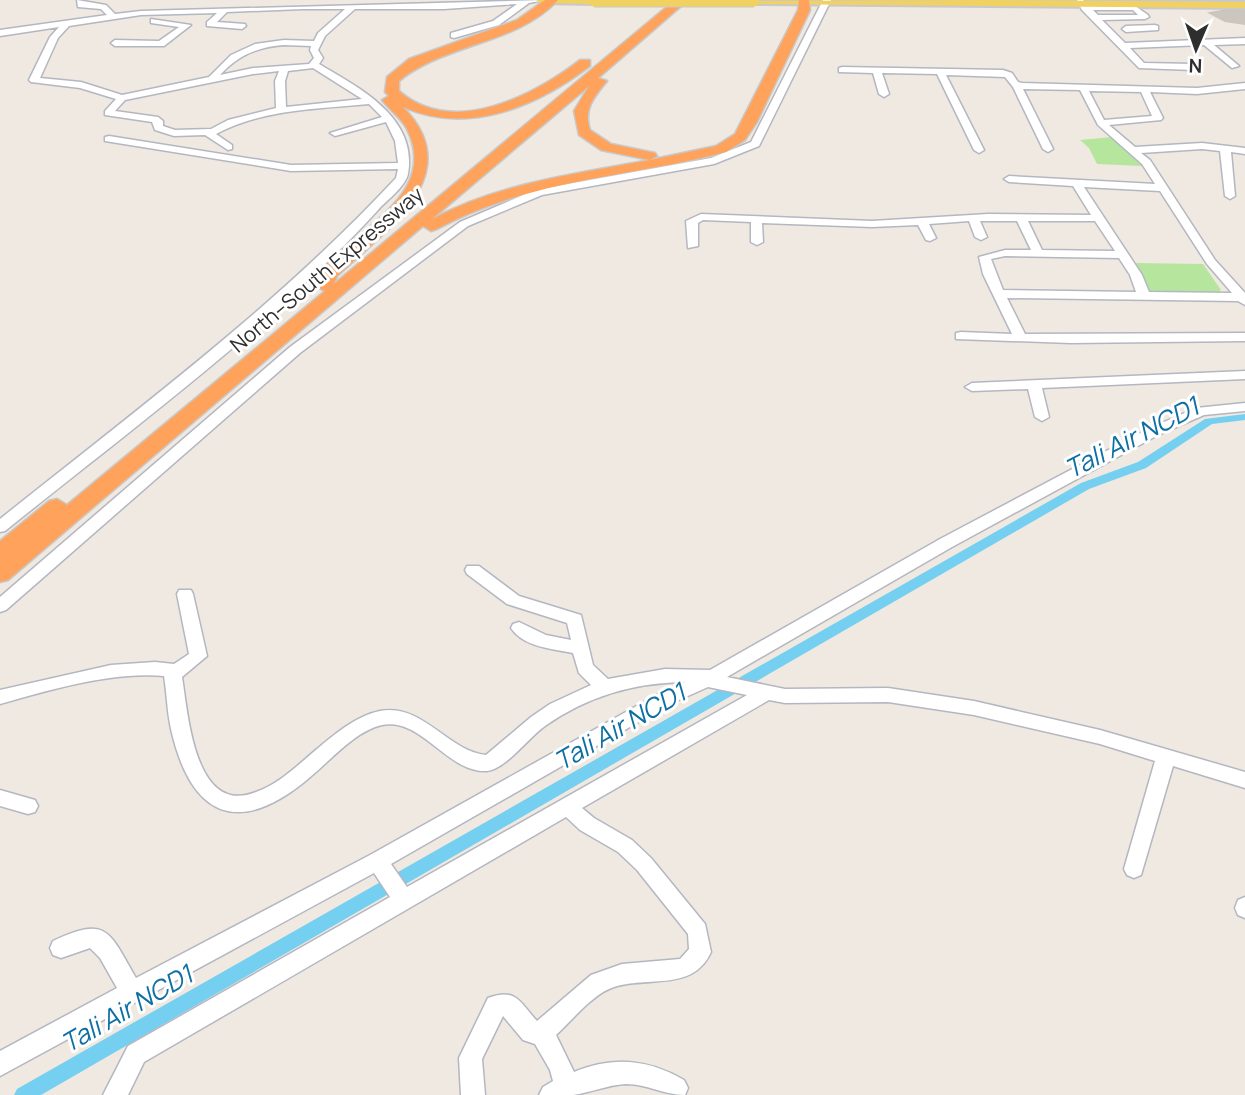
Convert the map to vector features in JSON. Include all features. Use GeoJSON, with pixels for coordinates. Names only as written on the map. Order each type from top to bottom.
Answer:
{"type":"FeatureCollection","features":[{"type":"Feature","properties":{"kind":"highway"},"geometry":{"type":"LineString","coordinates":[[541,0],[503,28],[408,62],[390,73],[383,86],[384,93],[415,129],[422,155],[419,178],[406,200],[329,274],[328,291],[344,292],[432,225],[483,200],[557,178],[699,155],[734,141],[750,122],[804,10],[800,1]]}},
{"type":"Feature","properties":{"kind":"highway"},"geometry":{"type":"LineString","coordinates":[[552,0],[509,29],[406,67],[392,80],[392,92],[402,102],[431,112],[461,114],[505,108],[543,93],[643,20]]}},
{"type":"Feature","properties":{"kind":"highway","name":"North–South Expressway"},"geometry":{"type":"LineString","coordinates":[[0,575],[668,0]]}},
{"type":"Feature","properties":{"kind":"highway","name":"North–South Expressway"},"geometry":{"type":"LineString","coordinates":[[0,553],[328,291],[682,0]]}},
{"type":"Feature","properties":{"kind":"highway"},"geometry":{"type":"LineString","coordinates":[[634,42],[591,90],[582,105],[579,120],[584,132],[606,147],[632,154],[667,156],[696,152],[721,144],[737,132],[800,1]]}},
{"type":"Feature","properties":{"kind":"main road"},"geometry":{"type":"LineString","coordinates":[[541,0],[1057,1],[1082,5],[1109,1],[1245,3]]}},
{"type":"Feature","properties":{"kind":"street"},"geometry":{"type":"LineString","coordinates":[[82,0],[81,5],[103,7],[112,16]]}},
{"type":"Feature","properties":{"kind":"street"},"geometry":{"type":"LineString","coordinates":[[0,33],[112,16],[164,12],[392,4],[444,8],[541,0]]}},
{"type":"Feature","properties":{"kind":"street"},"geometry":{"type":"LineString","coordinates":[[454,35],[496,23],[527,1]]}},
{"type":"Feature","properties":{"kind":"street"},"geometry":{"type":"LineString","coordinates":[[0,606],[295,350],[464,224],[539,192],[714,162],[755,144],[827,1]]}},
{"type":"Feature","properties":{"kind":"street"},"geometry":{"type":"LineString","coordinates":[[1082,5],[1135,8],[1145,17],[1095,18]]}},
{"type":"Feature","properties":{"kind":"street"},"geometry":{"type":"LineString","coordinates":[[1082,5],[1140,64],[1193,67]]}},
{"type":"Feature","properties":{"kind":"street"},"geometry":{"type":"LineString","coordinates":[[314,65],[319,58],[314,50],[315,44],[321,35],[354,7]]}},
{"type":"Feature","properties":{"kind":"street"},"geometry":{"type":"LineString","coordinates":[[225,10],[210,24],[242,26]]}},
{"type":"Feature","properties":{"kind":"street"},"geometry":{"type":"LineString","coordinates":[[155,21],[164,12]]}},
{"type":"Feature","properties":{"kind":"street"},"geometry":{"type":"LineString","coordinates":[[115,43],[161,44],[187,25],[135,20]]}},
{"type":"Feature","properties":{"kind":"street"},"geometry":{"type":"LineString","coordinates":[[0,527],[251,324],[389,194],[402,177],[404,166],[402,136],[390,118],[379,106],[314,65],[253,71],[122,98],[81,85],[35,82],[54,37],[68,22]]}},
{"type":"Feature","properties":{"kind":"street"},"geometry":{"type":"LineString","coordinates":[[1106,29],[1155,28]]}},
{"type":"Feature","properties":{"kind":"street"},"geometry":{"type":"LineString","coordinates":[[1123,46],[1245,41]]}},
{"type":"Feature","properties":{"kind":"street"},"geometry":{"type":"LineString","coordinates":[[212,79],[230,57],[251,49],[275,42],[315,44]]}},
{"type":"Feature","properties":{"kind":"street"},"geometry":{"type":"LineString","coordinates":[[1206,43],[1235,66]]}},
{"type":"Feature","properties":{"kind":"street"},"geometry":{"type":"LineString","coordinates":[[281,110],[280,81],[284,70]]}},
{"type":"Feature","properties":{"kind":"street"},"geometry":{"type":"LineString","coordinates":[[842,70],[1007,74],[1017,85],[1048,149]]}},
{"type":"Feature","properties":{"kind":"street"},"geometry":{"type":"LineString","coordinates":[[877,71],[884,94]]}},
{"type":"Feature","properties":{"kind":"street"},"geometry":{"type":"LineString","coordinates":[[940,72],[979,149]]}},
{"type":"Feature","properties":{"kind":"street"},"geometry":{"type":"LineString","coordinates":[[1017,85],[1205,91],[1245,86]]}},
{"type":"Feature","properties":{"kind":"street"},"geometry":{"type":"LineString","coordinates":[[1083,87],[1101,123],[1146,162],[1199,245],[1243,299]]}},
{"type":"Feature","properties":{"kind":"street"},"geometry":{"type":"LineString","coordinates":[[1101,123],[1158,118],[1144,89]]}},
{"type":"Feature","properties":{"kind":"street"},"geometry":{"type":"LineString","coordinates":[[122,98],[108,113],[157,120],[158,128],[169,133],[211,132],[231,122],[281,110],[369,101]]}},
{"type":"Feature","properties":{"kind":"street"},"geometry":{"type":"LineString","coordinates":[[335,133],[390,118]]}},
{"type":"Feature","properties":{"kind":"street"},"geometry":{"type":"LineString","coordinates":[[211,132],[209,136],[228,146]]}},
{"type":"Feature","properties":{"kind":"street"},"geometry":{"type":"LineString","coordinates":[[109,139],[291,168],[404,166]]}},
{"type":"Feature","properties":{"kind":"street"},"geometry":{"type":"LineString","coordinates":[[1132,150],[1194,146],[1245,150]]}},
{"type":"Feature","properties":{"kind":"street"},"geometry":{"type":"LineString","coordinates":[[1225,148],[1230,196]]}},
{"type":"Feature","properties":{"kind":"street"},"geometry":{"type":"LineString","coordinates":[[1009,179],[1163,188]]}},
{"type":"Feature","properties":{"kind":"street"},"geometry":{"type":"LineString","coordinates":[[1076,183],[1123,255],[1144,296]]}},
{"type":"Feature","properties":{"kind":"street"},"geometry":{"type":"LineString","coordinates":[[692,246],[692,224],[695,218],[885,224],[974,218],[1097,218]]}},
{"type":"Feature","properties":{"kind":"street"},"geometry":{"type":"LineString","coordinates":[[974,218],[981,237]]}},
{"type":"Feature","properties":{"kind":"street"},"geometry":{"type":"LineString","coordinates":[[1021,218],[1038,253]]}},
{"type":"Feature","properties":{"kind":"street"},"geometry":{"type":"LineString","coordinates":[[755,219],[757,242]]}},
{"type":"Feature","properties":{"kind":"street"},"geometry":{"type":"LineString","coordinates":[[922,222],[930,238]]}},
{"type":"Feature","properties":{"kind":"street"},"geometry":{"type":"LineString","coordinates":[[885,224],[891,240]]}},
{"type":"Feature","properties":{"kind":"street"},"geometry":{"type":"LineString","coordinates":[[1020,337],[998,294],[985,257],[1005,253],[1123,255]]}},
{"type":"Feature","properties":{"kind":"street"},"geometry":{"type":"LineString","coordinates":[[998,294],[1243,299]]}},
{"type":"Feature","properties":{"kind":"street"},"geometry":{"type":"LineString","coordinates":[[961,336],[1245,337]]}},
{"type":"Feature","properties":{"kind":"street"},"geometry":{"type":"LineString","coordinates":[[972,387],[1245,374]]}},
{"type":"Feature","properties":{"kind":"street"},"geometry":{"type":"LineString","coordinates":[[1034,384],[1042,418]]}},
{"type":"Feature","properties":{"kind":"street"},"geometry":{"type":"LineString","coordinates":[[0,1065],[289,906],[380,866],[502,789],[664,699],[712,680],[946,543],[1153,432],[1201,411],[1245,407]]}},
{"type":"Feature","properties":{"kind":"street"},"geometry":{"type":"LineString","coordinates":[[472,570],[513,600],[575,619],[588,673],[604,687]]}},
{"type":"Feature","properties":{"kind":"street"},"geometry":{"type":"LineString","coordinates":[[173,674],[198,656],[185,594]]}},
{"type":"Feature","properties":{"kind":"street"},"geometry":{"type":"LineString","coordinates":[[519,628],[542,641],[581,648]]}},
{"type":"Feature","properties":{"kind":"street"},"geometry":{"type":"LineString","coordinates":[[0,697],[110,673],[160,668],[171,670],[179,725],[197,774],[205,789],[232,805],[246,806],[263,800],[351,734],[383,718],[405,720],[471,759],[488,763],[502,789]]}},
{"type":"Feature","properties":{"kind":"street"},"geometry":{"type":"LineString","coordinates":[[488,763],[549,714],[604,687],[643,676],[682,674],[785,696],[858,694],[910,697],[1047,724],[1245,780]]}},
{"type":"Feature","properties":{"kind":"street"},"geometry":{"type":"LineString","coordinates":[[115,1095],[136,1054],[402,896],[566,805],[761,690]]}},
{"type":"Feature","properties":{"kind":"street"},"geometry":{"type":"LineString","coordinates":[[1134,869],[1166,757]]}},
{"type":"Feature","properties":{"kind":"street"},"geometry":{"type":"LineString","coordinates":[[0,797],[28,806]]}},
{"type":"Feature","properties":{"kind":"street"},"geometry":{"type":"LineString","coordinates":[[473,1095],[470,1058],[495,1006],[508,1004],[531,1032],[541,1033],[599,982],[622,974],[681,969],[696,960],[702,944],[698,932],[644,864],[625,846],[587,824],[566,805]]}},
{"type":"Feature","properties":{"kind":"street"},"geometry":{"type":"LineString","coordinates":[[380,866],[402,896]]}},
{"type":"Feature","properties":{"kind":"street"},"geometry":{"type":"LineString","coordinates":[[61,948],[80,939],[94,937],[108,951],[132,993]]}},
{"type":"Feature","properties":{"kind":"street"},"geometry":{"type":"LineString","coordinates":[[541,1033],[555,1055],[561,1092],[592,1077],[634,1072],[662,1078],[676,1088]]}},
{"type":"Feature","properties":{"kind":"green space"},"geometry":{"type":"Polygon","coordinates":[[[1112,137],[1142,166],[1097,164],[1089,148],[1080,140],[1112,137]]]}},
{"type":"Feature","properties":{"kind":"green space"},"geometry":{"type":"Polygon","coordinates":[[[1133,263],[1203,264],[1221,290],[1217,293],[1150,293],[1133,263]]]}},
{"type":"Feature","properties":{"kind":"building"},"geometry":{"type":"Polygon","coordinates":[[[1245,11],[1245,24],[1225,21],[1210,13],[1245,11]]]}},
{"type":"Feature","properties":{"kind":"waterway","name":"Tali Air NCD1"},"geometry":{"type":"LineString","coordinates":[[23,1095],[1085,486],[1142,465],[1209,421],[1245,417]]}}]}
